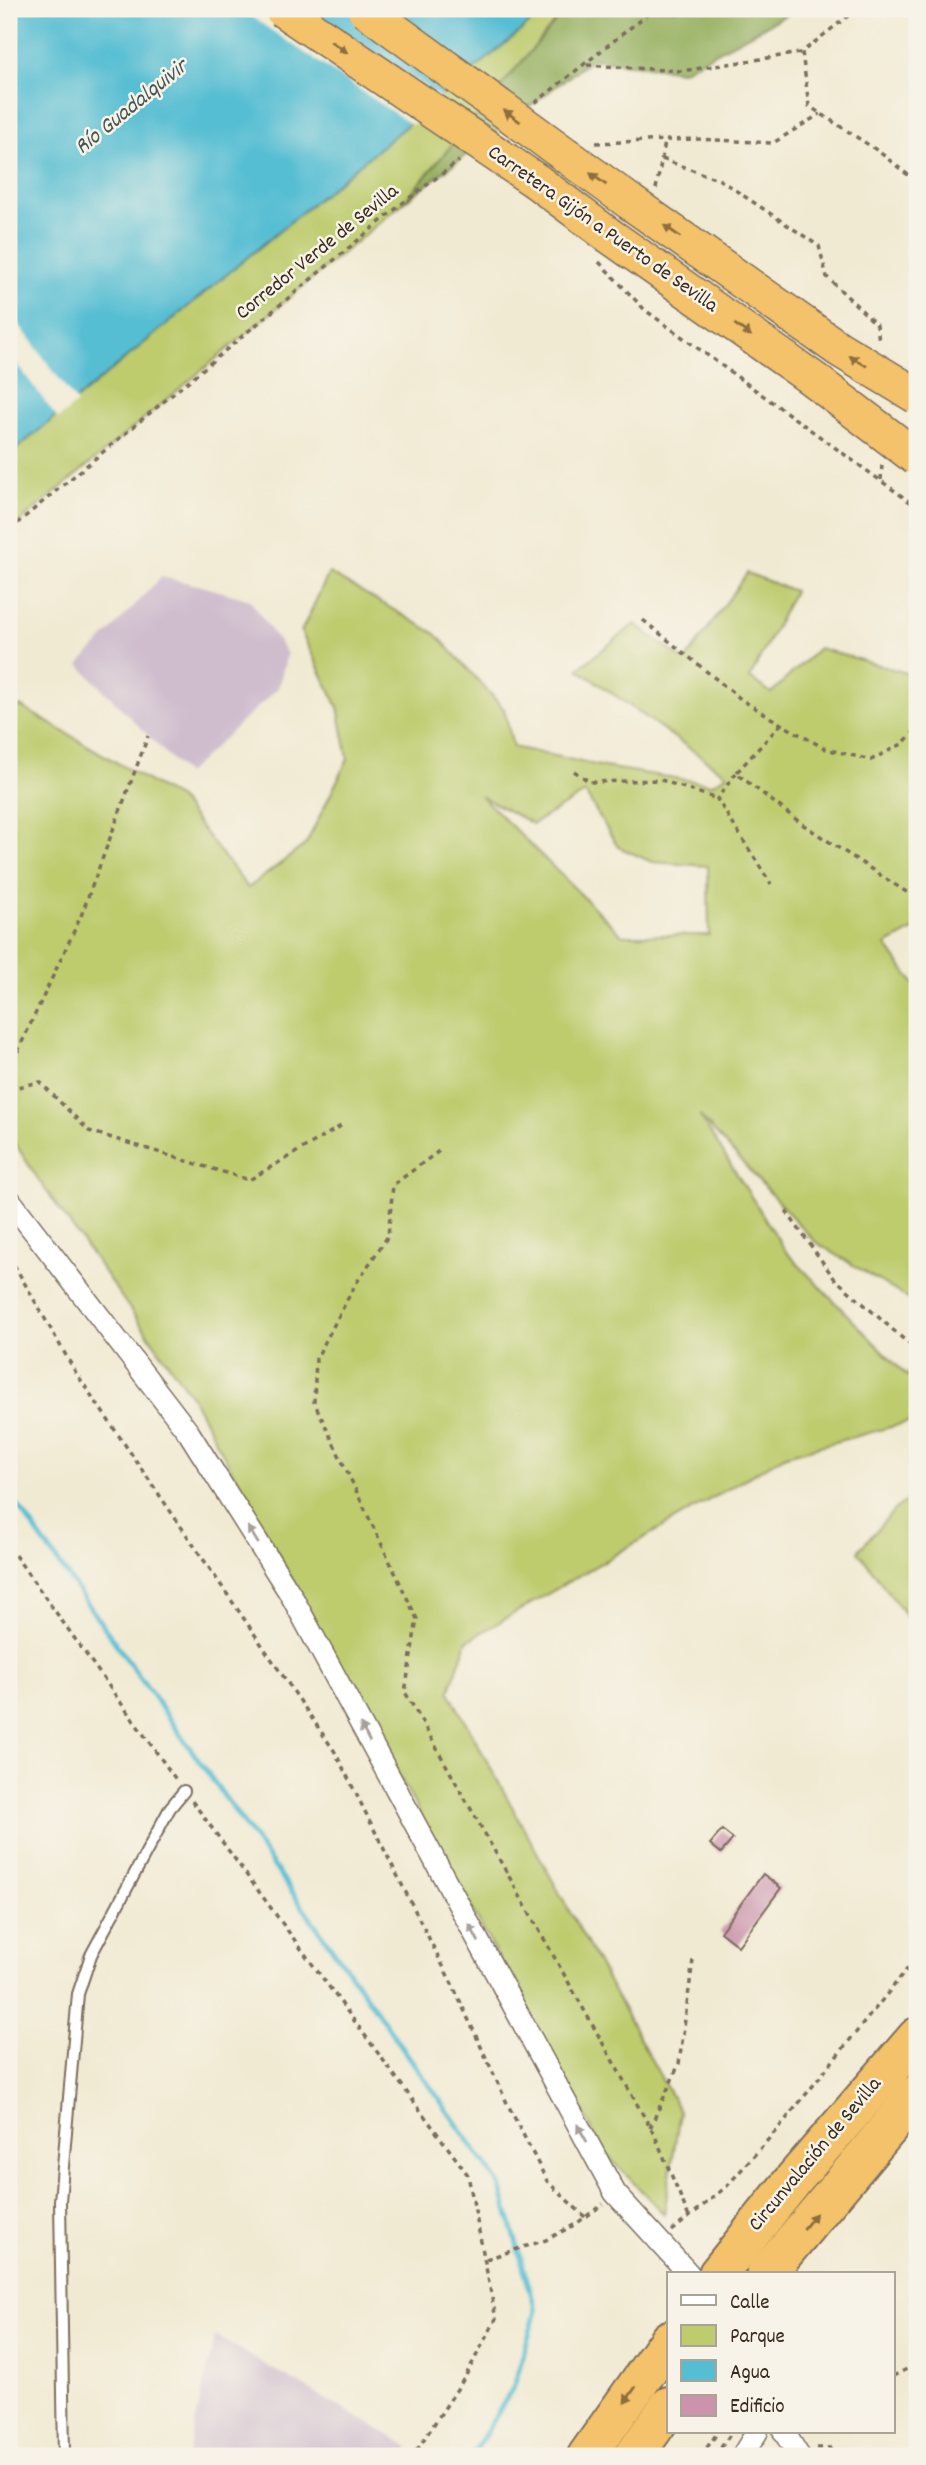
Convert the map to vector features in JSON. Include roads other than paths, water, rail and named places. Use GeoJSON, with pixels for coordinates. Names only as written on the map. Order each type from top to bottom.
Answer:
{"type":"FeatureCollection","features":[{"type":"Feature","properties":{"kind":"highway","name":"Carretera Gijón a Puerto de Sevilla"},"geometry":{"type":"LineString","coordinates":[[282,9],[536,181],[600,245],[813,379],[917,458]]}},
{"type":"Feature","properties":{"kind":"highway","name":"Carretera Gijón a Puerto de Sevilla"},"geometry":{"type":"LineString","coordinates":[[365,9],[581,150],[630,202],[839,349],[917,396]]}},
{"type":"Feature","properties":{"kind":"highway","name":"Circunvalación de Sevilla"},"geometry":{"type":"LineString","coordinates":[[726,2263],[917,2037]]}},
{"type":"Feature","properties":{"kind":"highway","name":"Circunvalación de Sevilla"},"geometry":{"type":"LineString","coordinates":[[768,2272],[917,2094]]}},
{"type":"Feature","properties":{"kind":"highway"},"geometry":{"type":"LineString","coordinates":[[587,2456],[667,2343]]}},
{"type":"Feature","properties":{"kind":"highway"},"geometry":{"type":"LineString","coordinates":[[634,2456],[667,2409]]}},
{"type":"Feature","properties":{"kind":"street"},"geometry":{"type":"LineString","coordinates":[[9,1199],[189,1433],[291,1595],[611,2197],[660,2241],[687,2272]]}},
{"type":"Feature","properties":{"kind":"street"},"geometry":{"type":"LineString","coordinates":[[742,2456],[756,2434]]}},
{"type":"Feature","properties":{"kind":"lane"},"geometry":{"type":"LineString","coordinates":[[64,2456],[60,2201],[78,1994],[91,1955],[170,1808],[184,1791]]}},
{"type":"Feature","properties":{"kind":"water","name":"Río Guadalquivir"},"geometry":{"type":"Polygon","coordinates":[[[9,9],[547,9],[9,455],[9,9]]]}},
{"type":"Feature","properties":{"kind":"waterway"},"geometry":{"type":"LineString","coordinates":[[9,1493],[500,2185],[536,2311],[514,2386],[472,2456]]}}]}
